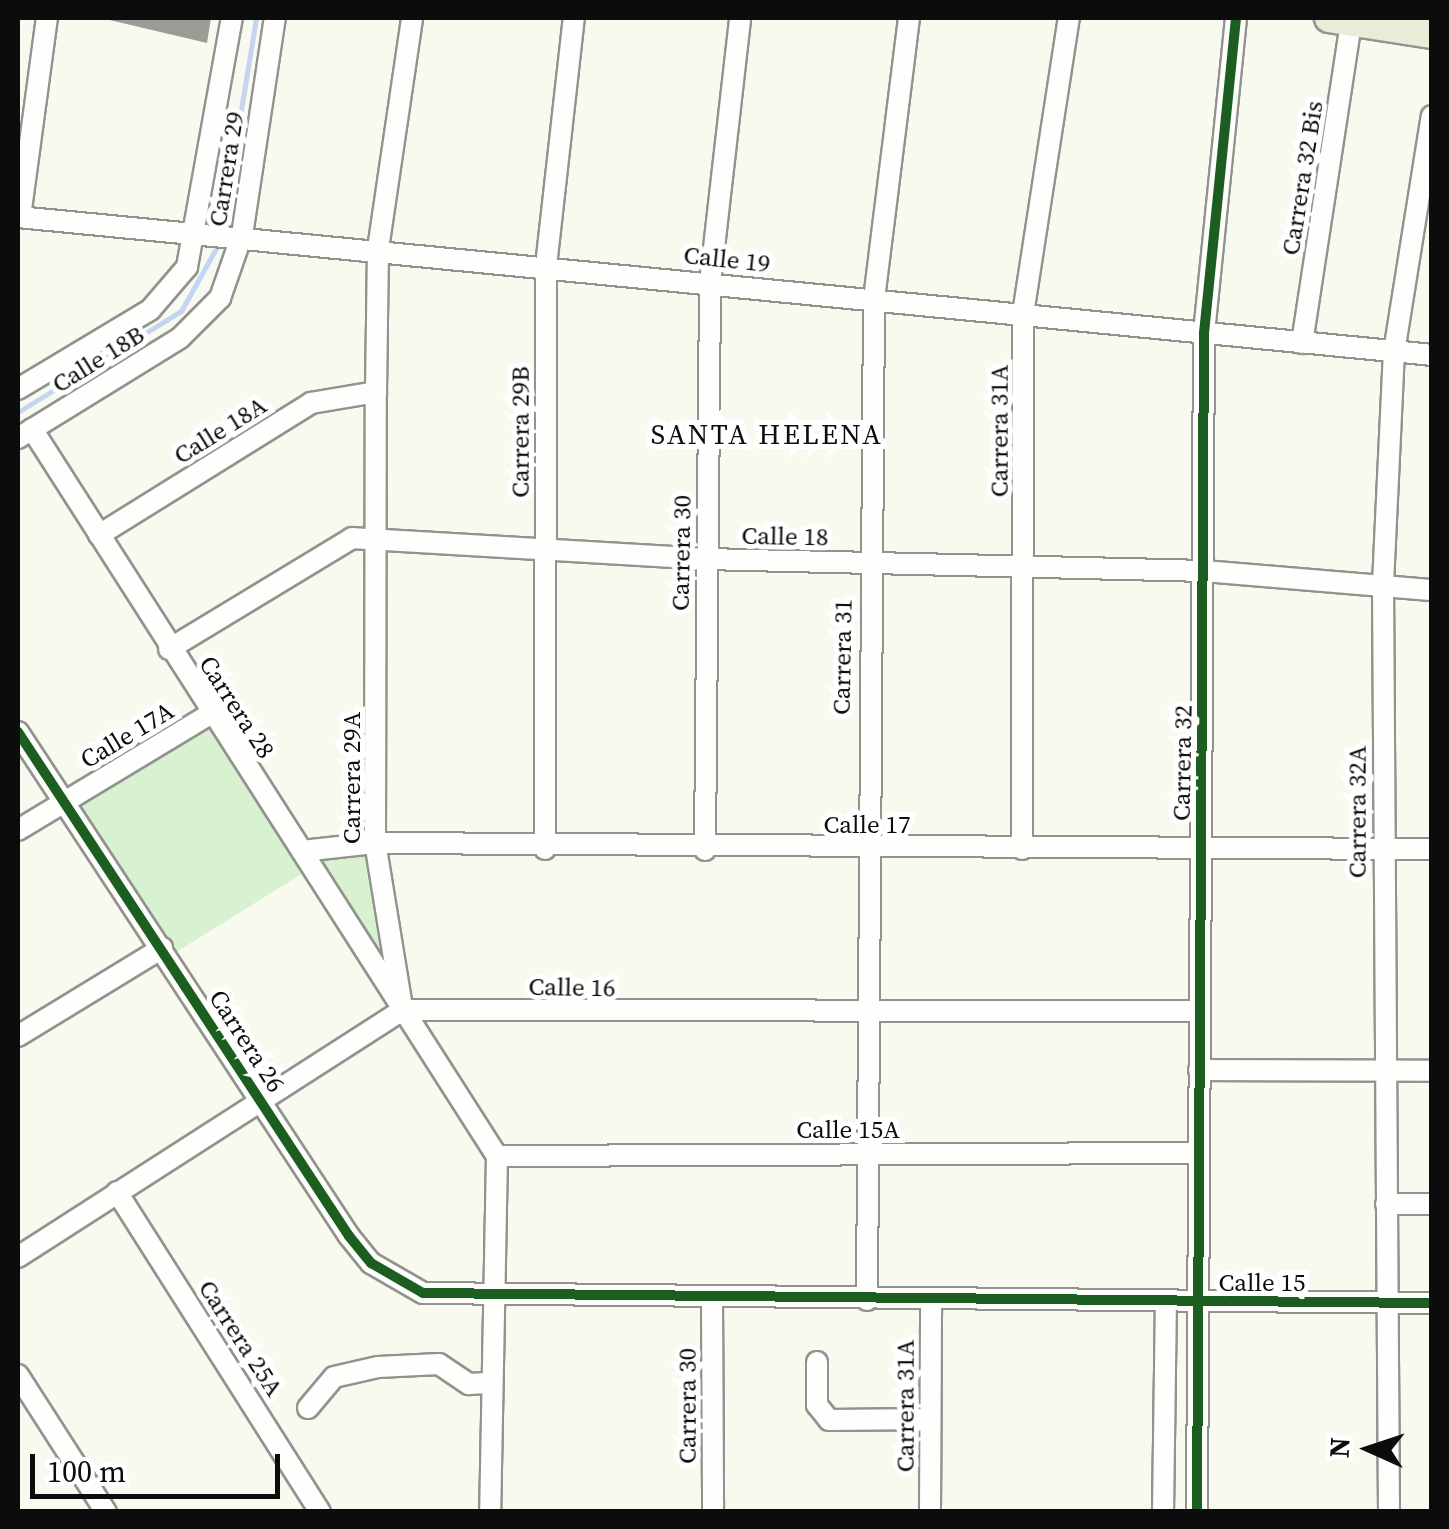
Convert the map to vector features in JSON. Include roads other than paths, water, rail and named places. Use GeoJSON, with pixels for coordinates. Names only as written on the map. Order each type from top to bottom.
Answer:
{"type":"FeatureCollection","features":[{"type":"Feature","properties":{"kind":"main road"},"geometry":{"type":"LineString","coordinates":[[1355,20],[1432,34]]}},
{"type":"Feature","properties":{"kind":"street"},"geometry":{"type":"LineString","coordinates":[[19,217],[47,18]]}},
{"type":"Feature","properties":{"kind":"street","name":"Carrera 29"},"geometry":{"type":"LineString","coordinates":[[176,286],[204,233],[232,18]]}},
{"type":"Feature","properties":{"kind":"street","name":"Carrera 29"},"geometry":{"type":"LineString","coordinates":[[203,320],[232,276],[274,18]]}},
{"type":"Feature","properties":{"kind":"street","name":"Carrera 29A"},"geometry":{"type":"LineString","coordinates":[[412,18],[378,249],[375,843],[402,1010],[497,1156]]}},
{"type":"Feature","properties":{"kind":"street","name":"Carrera 29B"},"geometry":{"type":"LineString","coordinates":[[546,848],[546,266],[574,18]]}},
{"type":"Feature","properties":{"kind":"street","name":"Carrera 30"},"geometry":{"type":"LineString","coordinates":[[704,850],[710,283],[740,18]]}},
{"type":"Feature","properties":{"kind":"street","name":"Carrera 31"},"geometry":{"type":"LineString","coordinates":[[867,1300],[864,849],[874,299],[909,18]]}},
{"type":"Feature","properties":{"kind":"street","name":"Carrera 31A"},"geometry":{"type":"LineString","coordinates":[[1022,849],[1023,314],[1069,18]]}},
{"type":"Feature","properties":{"kind":"street","name":"Carrera 32"},"geometry":{"type":"LineString","coordinates":[[1197,1512],[1204,333],[1236,18]]}},
{"type":"Feature","properties":{"kind":"street","name":"Carrera 32 Bis"},"geometry":{"type":"LineString","coordinates":[[1302,343],[1355,20]]}},
{"type":"Feature","properties":{"kind":"street","name":"Carrera 32A"},"geometry":{"type":"LineString","coordinates":[[1389,1512],[1382,1070],[1382,584],[1394,352],[1425,195],[1432,116]]}},
{"type":"Feature","properties":{"kind":"street","name":"Calle 19"},"geometry":{"type":"LineString","coordinates":[[19,217],[378,249],[1432,355]]}},
{"type":"Feature","properties":{"kind":"street","name":"Calle 18B"},"geometry":{"type":"LineString","coordinates":[[18,389],[176,286]]}},
{"type":"Feature","properties":{"kind":"street","name":"Calle 18B"},"geometry":{"type":"LineString","coordinates":[[25,434],[203,320]]}},
{"type":"Feature","properties":{"kind":"street","name":"Calle 18A"},"geometry":{"type":"LineString","coordinates":[[98,536],[311,403],[376,392]]}},
{"type":"Feature","properties":{"kind":"street","name":"Carrera 28"},"geometry":{"type":"LineString","coordinates":[[25,434],[98,536],[402,1010]]}},
{"type":"Feature","properties":{"kind":"street","name":"Calle 18"},"geometry":{"type":"LineString","coordinates":[[169,649],[336,540],[544,546],[705,559],[1205,571],[1432,590]]}},
{"type":"Feature","properties":{"kind":"street","name":"Calle 17A"},"geometry":{"type":"LineString","coordinates":[[18,830],[210,714]]}},
{"type":"Feature","properties":{"kind":"street","name":"Carrera 26"},"geometry":{"type":"LineString","coordinates":[[18,732],[370,1263],[423,1293],[492,1298]]}},
{"type":"Feature","properties":{"kind":"street","name":"Calle 17"},"geometry":{"type":"LineString","coordinates":[[302,850],[375,843],[704,850],[1432,849]]}},
{"type":"Feature","properties":{"kind":"street"},"geometry":{"type":"LineString","coordinates":[[18,1036],[162,948]]}},
{"type":"Feature","properties":{"kind":"street"},"geometry":{"type":"LineString","coordinates":[[18,1257],[402,1010]]}},
{"type":"Feature","properties":{"kind":"street","name":"Calle 16"},"geometry":{"type":"LineString","coordinates":[[402,1010],[865,1015],[1199,1011]]}},
{"type":"Feature","properties":{"kind":"street"},"geometry":{"type":"LineString","coordinates":[[1199,1070],[1432,1071]]}},
{"type":"Feature","properties":{"kind":"street","name":"Calle 15A"},"geometry":{"type":"LineString","coordinates":[[497,1156],[1198,1153]]}},
{"type":"Feature","properties":{"kind":"street"},"geometry":{"type":"LineString","coordinates":[[490,1512],[497,1156]]}},
{"type":"Feature","properties":{"kind":"street","name":"Carrera 25A"},"geometry":{"type":"LineString","coordinates":[[118,1192],[320,1512]]}},
{"type":"Feature","properties":{"kind":"street"},"geometry":{"type":"LineString","coordinates":[[1386,1204],[1432,1204]]}},
{"type":"Feature","properties":{"kind":"street","name":"Calle 15"},"geometry":{"type":"LineString","coordinates":[[492,1298],[1432,1304]]}},
{"type":"Feature","properties":{"kind":"street","name":"Carrera 30"},"geometry":{"type":"LineString","coordinates":[[712,1300],[713,1512]]}},
{"type":"Feature","properties":{"kind":"street","name":"Carrera 31A"},"geometry":{"type":"LineString","coordinates":[[930,1301],[930,1512]]}},
{"type":"Feature","properties":{"kind":"street"},"geometry":{"type":"LineString","coordinates":[[1163,1512],[1166,1302]]}},
{"type":"Feature","properties":{"kind":"street"},"geometry":{"type":"LineString","coordinates":[[817,1362],[817,1404],[829,1420],[930,1418]]}},
{"type":"Feature","properties":{"kind":"street"},"geometry":{"type":"LineString","coordinates":[[308,1408],[334,1377],[378,1368],[439,1364],[469,1384],[492,1383]]}},
{"type":"Feature","properties":{"kind":"street"},"geometry":{"type":"LineString","coordinates":[[18,1375],[106,1512]]}},
{"type":"Feature","properties":{"kind":"waterway"},"geometry":{"type":"LineString","coordinates":[[221,232],[256,18]]}},
{"type":"Feature","properties":{"kind":"waterway"},"geometry":{"type":"LineString","coordinates":[[18,412],[181,311],[219,243]]}},
{"type":"Feature","properties":{"kind":"district","name":"SANTA HELENA"},"geometry":{"type":"Point","coordinates":[767,434]}}]}
